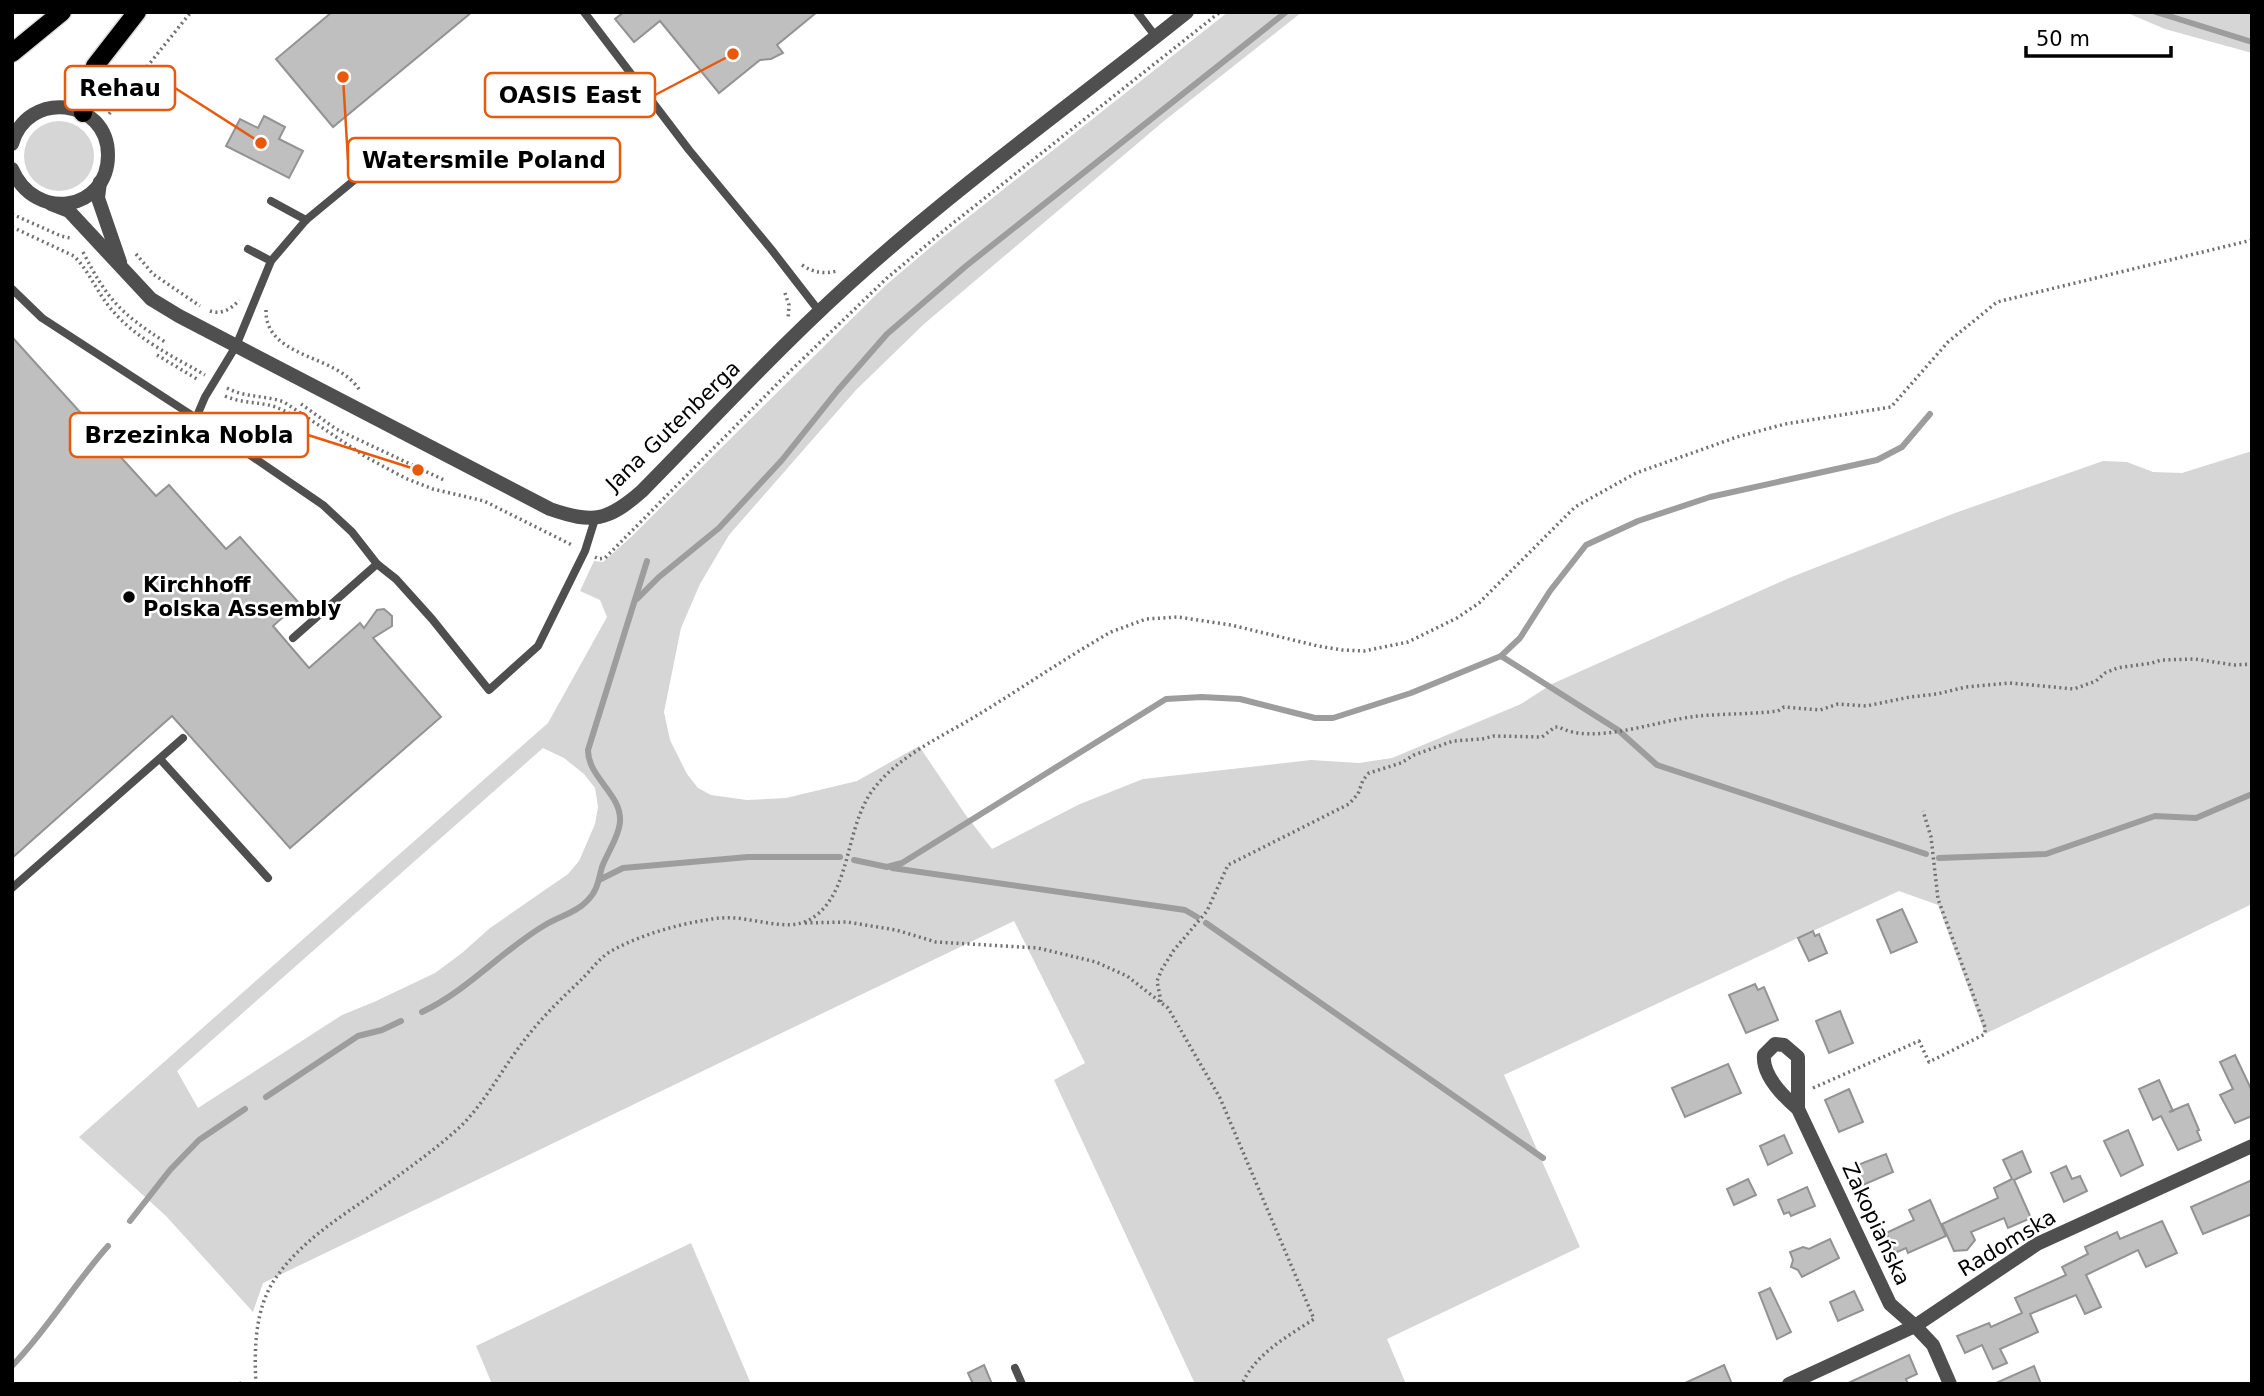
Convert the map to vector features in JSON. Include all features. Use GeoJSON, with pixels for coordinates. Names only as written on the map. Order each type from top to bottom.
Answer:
{"type":"FeatureCollection","features":[{"type":"Feature","properties":{"kind":"main road"},"geometry":{"type":"LineString","coordinates":[[12,53],[62,12]]}},
{"type":"Feature","properties":{"kind":"main road"},"geometry":{"type":"LineString","coordinates":[[83,113],[95,66],[137,12]]}},
{"type":"Feature","properties":{"kind":"street","name":"Jana Gutenberga"},"geometry":{"type":"LineString","coordinates":[[595,519],[614,512],[642,491],[819,311],[922,221],[1187,12]]}},
{"type":"Feature","properties":{"kind":"street"},"geometry":{"type":"LineString","coordinates":[[12,144],[24,122],[37,112],[52,107],[68,107],[83,113],[99,127],[106,140],[108,154],[106,169],[100,182],[91,193],[79,200],[51,204]]}},
{"type":"Feature","properties":{"kind":"street"},"geometry":{"type":"LineString","coordinates":[[12,169],[17,181],[28,193],[69,211],[151,299],[550,509],[575,517],[595,519]]}},
{"type":"Feature","properties":{"kind":"street"},"geometry":{"type":"LineString","coordinates":[[100,182],[98,198],[124,270]]}},
{"type":"Feature","properties":{"kind":"street"},"geometry":{"type":"LineString","coordinates":[[12,194],[28,193]]}},
{"type":"Feature","properties":{"kind":"street","name":"Zakopiańska"},"geometry":{"type":"LineString","coordinates":[[1798,1101],[1890,1304],[1933,1345],[1950,1384]]}},
{"type":"Feature","properties":{"kind":"street","name":"Radomska"},"geometry":{"type":"LineString","coordinates":[[1789,1384],[1915,1326],[2037,1244],[2252,1146]]}},
{"type":"Feature","properties":{"kind":"lane"},"geometry":{"type":"LineString","coordinates":[[584,12],[689,150],[819,311]]}},
{"type":"Feature","properties":{"kind":"lane"},"geometry":{"type":"LineString","coordinates":[[1137,12],[1156,37]]}},
{"type":"Feature","properties":{"kind":"lane"},"geometry":{"type":"LineString","coordinates":[[195,418],[236,346],[271,261],[306,220],[369,169]]}},
{"type":"Feature","properties":{"kind":"lane"},"geometry":{"type":"LineString","coordinates":[[271,201],[306,220]]}},
{"type":"Feature","properties":{"kind":"lane"},"geometry":{"type":"LineString","coordinates":[[248,249],[271,261]]}},
{"type":"Feature","properties":{"kind":"lane"},"geometry":{"type":"LineString","coordinates":[[12,289],[41,318],[323,505],[352,532],[377,564],[396,579],[489,690],[538,646],[585,551],[595,519]]}},
{"type":"Feature","properties":{"kind":"lane"},"geometry":{"type":"LineString","coordinates":[[293,638],[377,564]]}},
{"type":"Feature","properties":{"kind":"lane"},"geometry":{"type":"LineString","coordinates":[[12,888],[183,738]]}},
{"type":"Feature","properties":{"kind":"lane"},"geometry":{"type":"LineString","coordinates":[[160,759],[268,878]]}},
{"type":"Feature","properties":{"kind":"lane"},"geometry":{"type":"LineString","coordinates":[[1015,1368],[1022,1384]]}},
{"type":"Feature","properties":{"kind":"path"},"geometry":{"type":"LineString","coordinates":[[99,127],[191,12]]}},
{"type":"Feature","properties":{"kind":"path"},"geometry":{"type":"LineString","coordinates":[[12,227],[74,256],[120,318],[144,337],[215,382],[239,394],[270,397],[284,402],[366,457],[405,478],[433,489],[484,501],[599,559],[605,558],[784,377],[887,278],[1220,12]]}},
{"type":"Feature","properties":{"kind":"path"},"geometry":{"type":"LineString","coordinates":[[12,214],[61,236],[77,239]]}},
{"type":"Feature","properties":{"kind":"path"},"geometry":{"type":"LineString","coordinates":[[804,923],[818,914],[832,898],[840,881],[863,805],[891,769],[1111,632],[1146,620],[1178,617],[1231,625],[1342,650],[1364,651],[1408,642],[1449,623],[1479,603],[1575,508],[1636,473],[1737,437],[1785,424],[1891,407],[1948,342],[1997,302],[2252,240]]}},
{"type":"Feature","properties":{"kind":"path"},"geometry":{"type":"LineString","coordinates":[[133,247],[137,256],[153,274],[209,311],[216,313],[231,308],[242,296]]}},
{"type":"Feature","properties":{"kind":"path"},"geometry":{"type":"LineString","coordinates":[[83,251],[100,284],[117,307],[165,342]]}},
{"type":"Feature","properties":{"kind":"path"},"geometry":{"type":"LineString","coordinates":[[796,259],[803,267],[824,274],[840,270]]}},
{"type":"Feature","properties":{"kind":"path"},"geometry":{"type":"LineString","coordinates":[[268,303],[266,321],[279,341],[346,375],[363,394]]}},
{"type":"Feature","properties":{"kind":"path"},"geometry":{"type":"LineString","coordinates":[[157,355],[197,379]]}},
{"type":"Feature","properties":{"kind":"path"},"geometry":{"type":"LineString","coordinates":[[225,396],[236,401],[272,404],[293,416]]}},
{"type":"Feature","properties":{"kind":"path"},"geometry":{"type":"LineString","coordinates":[[301,404],[336,429],[446,481]]}},
{"type":"Feature","properties":{"kind":"path"},"geometry":{"type":"LineString","coordinates":[[1161,1002],[1157,981],[1162,969],[1174,950],[1207,911],[1228,865],[1349,804],[1358,794],[1369,773],[1453,741],[1494,736],[1542,737],[1555,727],[1566,732],[1599,735],[1696,716],[1759,713],[1778,711],[1784,707],[1820,709],[1838,704],[1866,706],[1966,687],[2010,683],[2074,689],[2096,681],[2117,668],[2161,660],[2195,659],[2234,665],[2252,663]]}},
{"type":"Feature","properties":{"kind":"path"},"geometry":{"type":"LineString","coordinates":[[1798,1101],[1919,1041],[1929,1062],[1985,1034],[1985,1027],[1938,899],[1931,837],[1923,811]]}},
{"type":"Feature","properties":{"kind":"path"},"geometry":{"type":"LineString","coordinates":[[256,1384],[256,1348],[260,1317],[269,1290],[281,1272],[320,1231],[371,1196],[460,1127],[524,1040],[610,951],[650,934],[706,920],[747,919],[790,925],[847,922],[896,930],[936,942],[1028,947],[1058,952],[1096,962],[1127,975],[1168,1008],[1220,1098],[1314,1319],[1268,1349],[1248,1370],[1242,1384]]}},
{"type":"Feature","properties":{"kind":"shaded area"},"geometry":{"type":"Polygon","coordinates":[[[1228,12],[1302,12],[1164,121],[924,324],[856,390],[729,535],[700,584],[681,628],[664,712],[670,740],[687,774],[698,788],[711,795],[747,800],[786,798],[857,781],[919,746],[992,849],[1080,804],[1143,779],[1311,760],[1359,763],[1392,758],[1521,704],[1552,684],[1789,578],[1955,513],[2103,461],[2127,462],[2153,472],[2182,473],[2252,451],[2252,904],[1985,1034],[1938,905],[1899,891],[1504,1075],[1580,1247],[1387,1339],[1406,1384],[1195,1384],[1054,1080],[1085,1063],[1014,921],[263,1283],[253,1312],[166,1216],[79,1137],[548,723],[607,617],[600,600],[580,591],[594,561],[603,562],[631,537],[886,285],[1228,12]],[[543,748],[177,1071],[198,1108],[342,1015],[435,973],[490,928],[568,874],[579,861],[595,824],[598,807],[595,788],[584,774],[564,758],[543,748]]]}},
{"type":"Feature","properties":{"kind":"shaded area"},"geometry":{"type":"Polygon","coordinates":[[[2125,12],[2252,12],[2252,53],[2165,29],[2125,12]]]}},
{"type":"Feature","properties":{"kind":"shaded area"},"geometry":{"type":"Polygon","coordinates":[[[66,121],[79,127],[88,136],[92,142],[92,170],[84,181],[73,189],[52,191],[34,181],[26,170],[24,149],[34,131],[45,123],[66,121]]]}},
{"type":"Feature","properties":{"kind":"shaded area"},"geometry":{"type":"Polygon","coordinates":[[[691,1243],[751,1384],[492,1384],[476,1346],[691,1243]]]}},
{"type":"Feature","properties":{"kind":"building"},"geometry":{"type":"Polygon","coordinates":[[[332,12],[472,12],[333,127],[276,59],[332,12]]]}},
{"type":"Feature","properties":{"kind":"building"},"geometry":{"type":"Polygon","coordinates":[[[624,12],[817,12],[777,45],[783,53],[771,59],[760,60],[719,93],[660,21],[634,42],[615,19],[624,12]]]}},
{"type":"Feature","properties":{"kind":"building"},"geometry":{"type":"Polygon","coordinates":[[[264,116],[285,127],[279,139],[303,151],[289,178],[226,146],[240,119],[258,128],[264,116]]]}},
{"type":"Feature","properties":{"kind":"building","name":"Kirchhoff Polska Assembly"},"geometry":{"type":"Polygon","coordinates":[[[12,337],[156,496],[169,485],[226,549],[240,537],[299,603],[273,626],[309,668],[360,623],[364,628],[377,610],[384,609],[392,616],[392,626],[373,638],[441,717],[290,848],[172,716],[12,858],[12,337]]]}},
{"type":"Feature","properties":{"kind":"building"},"geometry":{"type":"Polygon","coordinates":[[[1902,909],[1917,942],[1891,953],[1877,920],[1902,909]]]}},
{"type":"Feature","properties":{"kind":"building"},"geometry":{"type":"Polygon","coordinates":[[[1813,931],[1815,936],[1819,934],[1827,953],[1809,961],[1798,938],[1813,931]]]}},
{"type":"Feature","properties":{"kind":"building"},"geometry":{"type":"Polygon","coordinates":[[[1755,984],[1758,990],[1764,987],[1778,1020],[1746,1033],[1729,995],[1755,984]]]}},
{"type":"Feature","properties":{"kind":"building"},"geometry":{"type":"Polygon","coordinates":[[[1840,1011],[1853,1043],[1829,1053],[1816,1021],[1840,1011]]]}},
{"type":"Feature","properties":{"kind":"building"},"geometry":{"type":"Polygon","coordinates":[[[2235,1055],[2252,1091],[2252,1116],[2235,1123],[2220,1095],[2233,1089],[2220,1062],[2235,1055]]]}},
{"type":"Feature","properties":{"kind":"building"},"geometry":{"type":"Polygon","coordinates":[[[1728,1064],[1741,1093],[1685,1117],[1672,1088],[1728,1064]]]}},
{"type":"Feature","properties":{"kind":"building"},"geometry":{"type":"Polygon","coordinates":[[[2159,1080],[2173,1110],[2188,1104],[2201,1140],[2178,1150],[2161,1116],[2153,1120],[2139,1089],[2159,1080]]]}},
{"type":"Feature","properties":{"kind":"building"},"geometry":{"type":"Polygon","coordinates":[[[1849,1089],[1863,1122],[1839,1132],[1825,1100],[1849,1089]]]}},
{"type":"Feature","properties":{"kind":"building"},"geometry":{"type":"Polygon","coordinates":[[[2128,1130],[2143,1165],[2121,1176],[2104,1141],[2128,1130]]]}},
{"type":"Feature","properties":{"kind":"building"},"geometry":{"type":"Polygon","coordinates":[[[1784,1135],[1792,1153],[1768,1165],[1760,1146],[1784,1135]]]}},
{"type":"Feature","properties":{"kind":"building"},"geometry":{"type":"Polygon","coordinates":[[[2022,1151],[2031,1172],[2014,1180],[2031,1218],[2008,1228],[2004,1218],[1971,1232],[1975,1240],[1967,1250],[1954,1251],[1942,1224],[1998,1198],[1994,1188],[2012,1179],[2003,1160],[2022,1151]]]}},
{"type":"Feature","properties":{"kind":"building"},"geometry":{"type":"Polygon","coordinates":[[[1886,1154],[1893,1172],[1863,1185],[1855,1166],[1886,1154]]]}},
{"type":"Feature","properties":{"kind":"building"},"geometry":{"type":"Polygon","coordinates":[[[2066,1166],[2072,1179],[2080,1176],[2087,1191],[2064,1202],[2051,1173],[2066,1166]]]}},
{"type":"Feature","properties":{"kind":"building"},"geometry":{"type":"Polygon","coordinates":[[[1748,1179],[1756,1195],[1734,1205],[1727,1189],[1748,1179]]]}},
{"type":"Feature","properties":{"kind":"building"},"geometry":{"type":"Polygon","coordinates":[[[2252,1180],[2252,1214],[2203,1234],[2191,1207],[2252,1180]]]}},
{"type":"Feature","properties":{"kind":"building"},"geometry":{"type":"Polygon","coordinates":[[[1807,1187],[1815,1206],[1791,1216],[1789,1212],[1784,1214],[1778,1200],[1807,1187]]]}},
{"type":"Feature","properties":{"kind":"building"},"geometry":{"type":"Polygon","coordinates":[[[1930,1200],[1946,1236],[1908,1253],[1906,1248],[1895,1253],[1886,1233],[1914,1220],[1909,1210],[1930,1200]]]}},
{"type":"Feature","properties":{"kind":"building"},"geometry":{"type":"Polygon","coordinates":[[[2162,1221],[2177,1253],[2146,1267],[2138,1250],[2086,1275],[2101,1307],[2085,1314],[2076,1295],[2030,1314],[2038,1332],[2000,1349],[2007,1363],[1993,1369],[1982,1345],[1965,1353],[1957,1336],[1989,1323],[1991,1327],[2022,1313],[2015,1298],[2066,1275],[2062,1267],[2088,1254],[2085,1247],[2117,1232],[2120,1239],[2162,1221]]]}},
{"type":"Feature","properties":{"kind":"building"},"geometry":{"type":"Polygon","coordinates":[[[1830,1239],[1839,1258],[1802,1277],[1798,1270],[1791,1267],[1793,1260],[1790,1252],[1803,1247],[1809,1249],[1830,1239]]]}},
{"type":"Feature","properties":{"kind":"building"},"geometry":{"type":"Polygon","coordinates":[[[1770,1288],[1791,1332],[1777,1339],[1759,1293],[1770,1288]]]}},
{"type":"Feature","properties":{"kind":"building"},"geometry":{"type":"Polygon","coordinates":[[[1854,1291],[1863,1310],[1838,1321],[1830,1302],[1854,1291]]]}},
{"type":"Feature","properties":{"kind":"building"},"geometry":{"type":"Polygon","coordinates":[[[1909,1355],[1917,1374],[1906,1379],[1908,1384],[1846,1384],[1909,1355]]]}},
{"type":"Feature","properties":{"kind":"building"},"geometry":{"type":"Polygon","coordinates":[[[984,1365],[992,1384],[973,1384],[968,1373],[984,1365]]]}},
{"type":"Feature","properties":{"kind":"building"},"geometry":{"type":"Polygon","coordinates":[[[1724,1365],[1732,1384],[1683,1384],[1724,1365]]]}},
{"type":"Feature","properties":{"kind":"building"},"geometry":{"type":"Polygon","coordinates":[[[2034,1366],[2041,1384],[1994,1384],[2034,1366]]]}},
{"type":"Feature","properties":{"kind":"waterway"},"geometry":{"type":"LineString","coordinates":[[637,599],[659,577],[719,528],[782,460],[887,334],[966,266],[1286,12]]}},
{"type":"Feature","properties":{"kind":"waterway"},"geometry":{"type":"LineString","coordinates":[[2156,12],[2252,42]]}},
{"type":"Feature","properties":{"kind":"waterway"},"geometry":{"type":"LineString","coordinates":[[1501,656],[1520,638],[1550,591],[1586,545],[1638,521],[1710,497],[1877,460],[1902,447],[1930,414]]}},
{"type":"Feature","properties":{"kind":"waterway"},"geometry":{"type":"LineString","coordinates":[[422,1012],[455,992],[529,935],[578,909],[595,890],[620,822],[616,803],[593,769],[588,750],[647,561]]}},
{"type":"Feature","properties":{"kind":"waterway"},"geometry":{"type":"LineString","coordinates":[[854,860],[887,867],[902,863],[1166,699],[1240,699],[1315,718],[1333,718],[1411,693],[1501,656],[1618,730],[1657,765],[1926,854]]}},
{"type":"Feature","properties":{"kind":"waterway"},"geometry":{"type":"LineString","coordinates":[[1939,858],[2046,854],[2155,816],[2196,818],[2252,794]]}},
{"type":"Feature","properties":{"kind":"waterway"},"geometry":{"type":"LineString","coordinates":[[599,880],[623,868],[748,857],[840,857]]}},
{"type":"Feature","properties":{"kind":"waterway"},"geometry":{"type":"LineString","coordinates":[[892,868],[1185,910],[1197,917]]}},
{"type":"Feature","properties":{"kind":"waterway"},"geometry":{"type":"LineString","coordinates":[[1206,923],[1543,1158]]}},
{"type":"Feature","properties":{"kind":"waterway"},"geometry":{"type":"LineString","coordinates":[[266,1097],[358,1036],[382,1030],[401,1021]]}},
{"type":"Feature","properties":{"kind":"waterway"},"geometry":{"type":"LineString","coordinates":[[130,1221],[170,1170],[199,1140],[245,1109]]}},
{"type":"Feature","properties":{"kind":"waterway"},"geometry":{"type":"LineString","coordinates":[[12,1366],[108,1246]]}},
{"type":"Feature","properties":{"kind":"place","name":"OASIS East"},"geometry":{"type":"Point","coordinates":[733,54]}},
{"type":"Feature","properties":{"kind":"place","name":"Watersmile Poland"},"geometry":{"type":"Point","coordinates":[343,77]}},
{"type":"Feature","properties":{"kind":"place","name":"Rehau"},"geometry":{"type":"Point","coordinates":[261,143]}},
{"type":"Feature","properties":{"kind":"place","name":"Brzezinka Nobla"},"geometry":{"type":"Point","coordinates":[418,470]}},
{"type":"Feature","properties":{"kind":"place","name":"Kirchhoff Polska Assembly"},"geometry":{"type":"Point","coordinates":[129,597]}}]}
